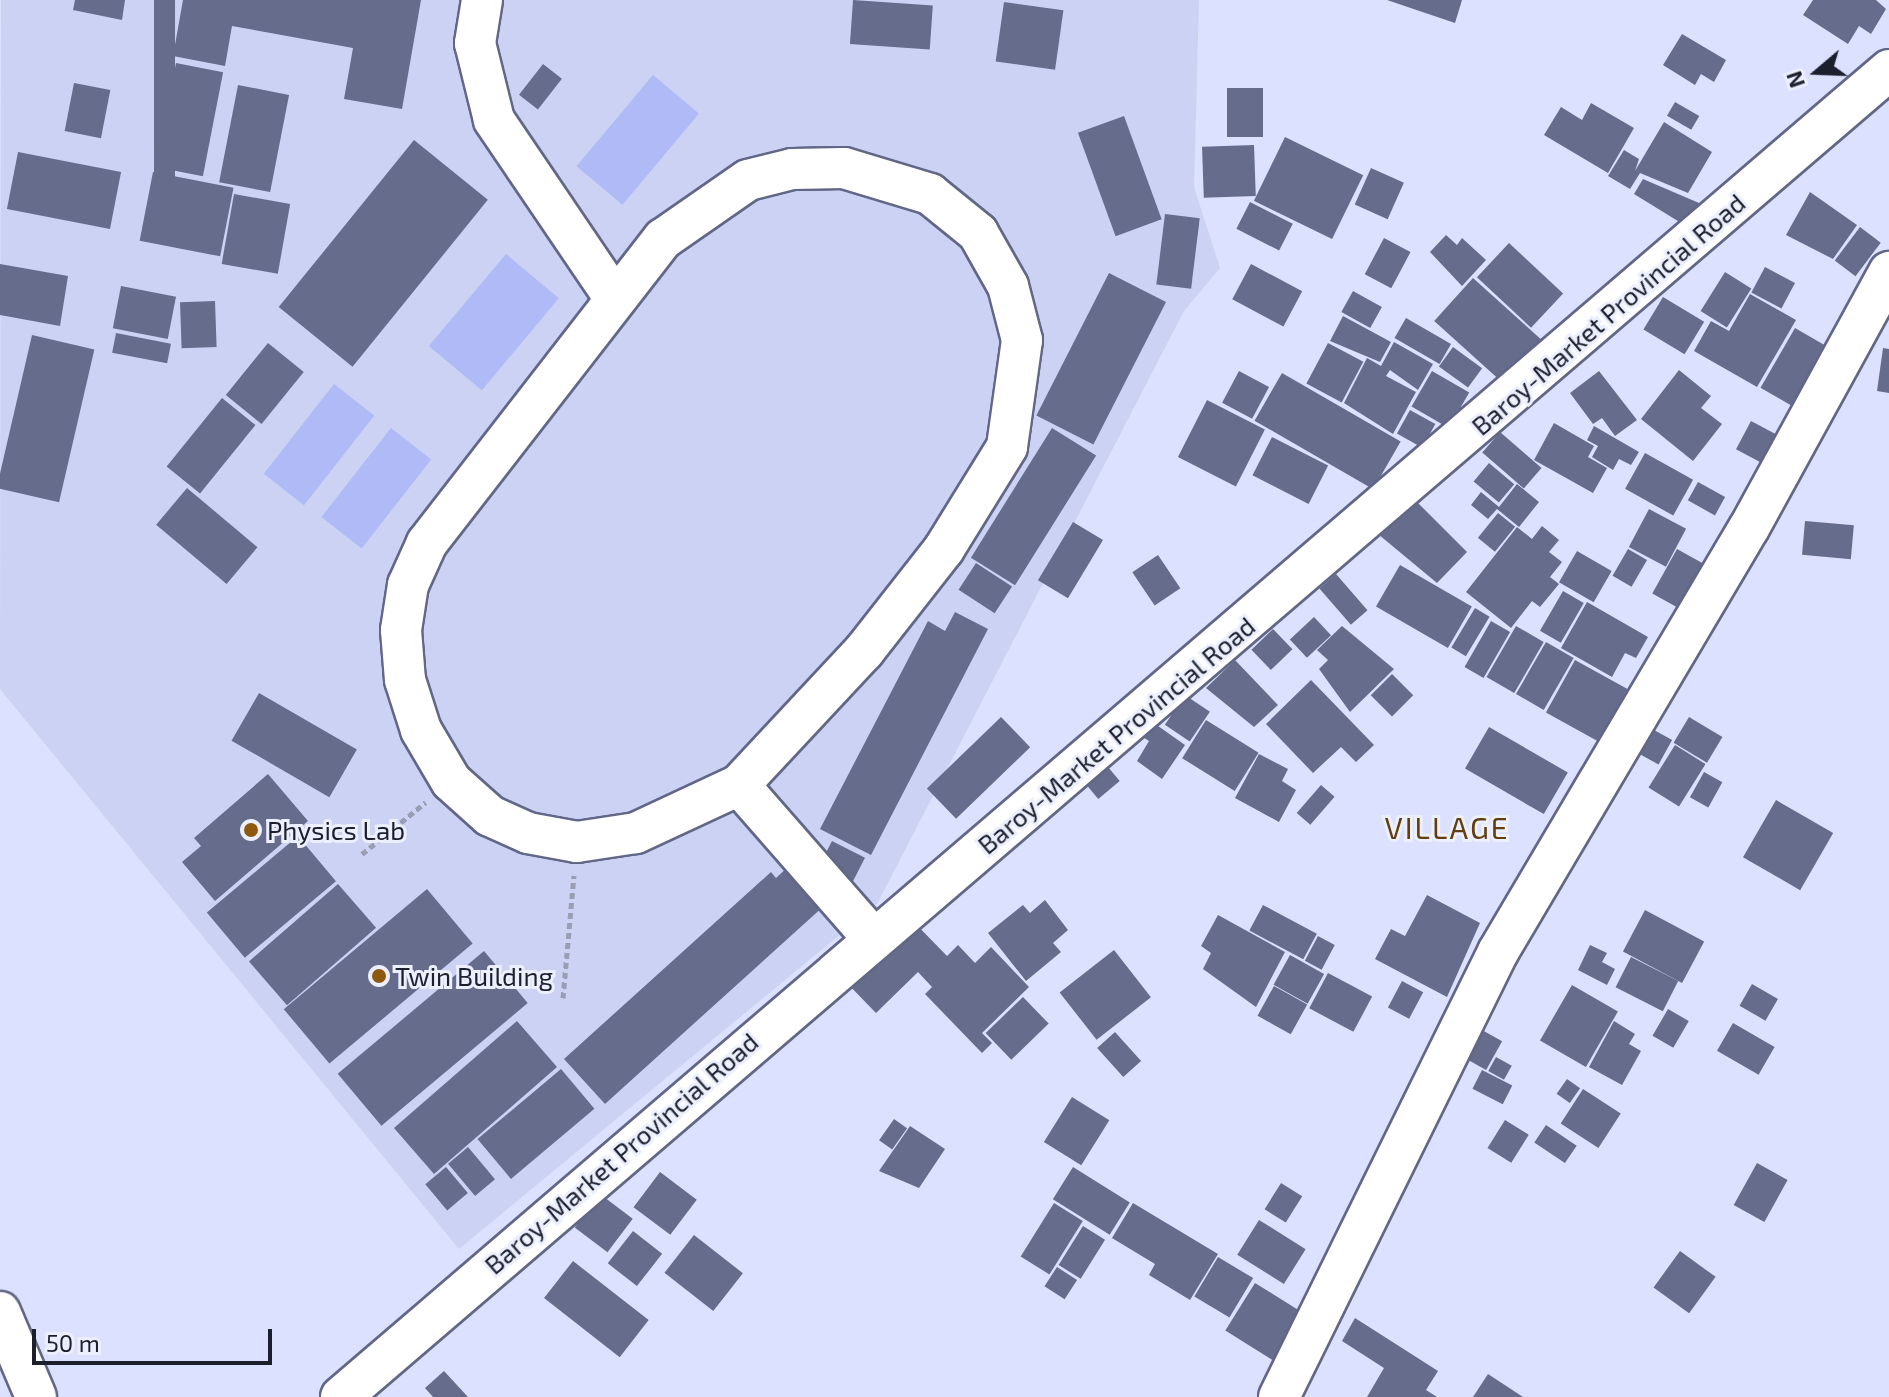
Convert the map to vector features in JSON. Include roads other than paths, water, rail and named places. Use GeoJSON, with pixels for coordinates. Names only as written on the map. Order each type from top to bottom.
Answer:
{"type":"FeatureCollection","features":[{"type":"Feature","properties":{"kind":"street"},"geometry":{"type":"LineString","coordinates":[[482,0],[475,43],[494,120],[613,296]]}},
{"type":"Feature","properties":{"kind":"street","name":"Baroy-Market Provincial Road"},"geometry":{"type":"LineString","coordinates":[[341,1397],[871,936],[1124,733],[1889,70]]}},
{"type":"Feature","properties":{"kind":"street"},"geometry":{"type":"LineString","coordinates":[[844,168],[930,194],[978,233],[1008,286],[1022,340],[1007,447],[944,549],[864,651],[739,785],[636,833],[577,842],[528,833],[490,816],[451,781],[421,730],[405,680],[401,630],[408,585],[456,501],[613,296],[703,205],[748,180],[844,168]]}},
{"type":"Feature","properties":{"kind":"street"},"geometry":{"type":"LineString","coordinates":[[1279,1397],[1498,952],[1749,528],[1889,272]]}},
{"type":"Feature","properties":{"kind":"street"},"geometry":{"type":"LineString","coordinates":[[739,785],[871,936]]}},
{"type":"Feature","properties":{"kind":"street"},"geometry":{"type":"LineString","coordinates":[[0,1312],[36,1397]]}},
{"type":"Feature","properties":{"kind":"place","name":"Physics Lab"},"geometry":{"type":"Point","coordinates":[251,830]}},
{"type":"Feature","properties":{"kind":"place","name":"Twin Building"},"geometry":{"type":"Point","coordinates":[379,976]}},
{"type":"Feature","properties":{"kind":"district","name":"VILLAGE"},"geometry":{"type":"Point","coordinates":[1447,827]}}]}
